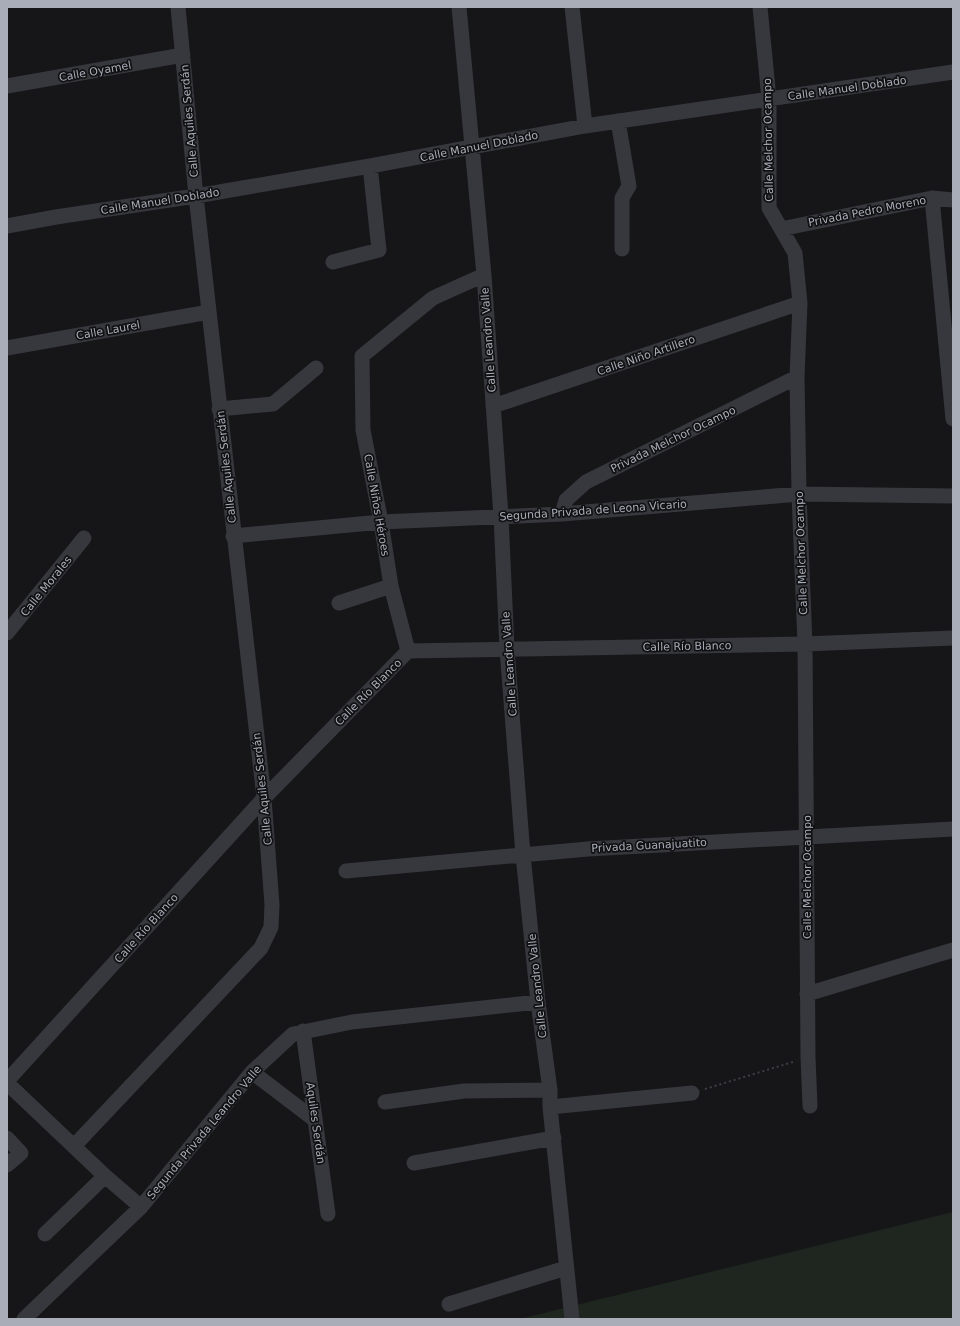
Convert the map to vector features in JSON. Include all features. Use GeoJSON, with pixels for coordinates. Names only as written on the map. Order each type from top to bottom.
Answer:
{"type":"FeatureCollection","features":[{"type":"Feature","properties":{"kind":"street","name":"Calle Aquiles Serdán"},"geometry":{"type":"LineString","coordinates":[[74,1146],[261,948],[271,927],[272,905],[264,798],[219,409],[196,196],[178,7]]}},
{"type":"Feature","properties":{"kind":"street","name":"Calle Leandro Valle"},"geometry":{"type":"LineString","coordinates":[[459,7],[484,275],[501,516],[507,649],[523,855],[538,1002],[550,1090],[550,1107],[572,1319]]}},
{"type":"Feature","properties":{"kind":"street"},"geometry":{"type":"LineString","coordinates":[[572,7],[585,126]]}},
{"type":"Feature","properties":{"kind":"street","name":"Calle Melchor Ocampo"},"geometry":{"type":"LineString","coordinates":[[760,7],[769,99],[769,208],[795,253],[800,303],[797,377],[799,494],[805,644],[807,994],[810,1106]]}},
{"type":"Feature","properties":{"kind":"street","name":"Calle Oyamel"},"geometry":{"type":"LineString","coordinates":[[7,86],[183,55]]}},
{"type":"Feature","properties":{"kind":"street","name":"Calle Manuel Doblado"},"geometry":{"type":"LineString","coordinates":[[7,226],[56,217],[196,196],[370,166],[585,126],[953,72]]}},
{"type":"Feature","properties":{"kind":"street"},"geometry":{"type":"LineString","coordinates":[[618,121],[629,186],[622,198],[622,249]]}},
{"type":"Feature","properties":{"kind":"street"},"geometry":{"type":"LineString","coordinates":[[333,262],[379,250],[370,166]]}},
{"type":"Feature","properties":{"kind":"street"},"geometry":{"type":"LineString","coordinates":[[932,198],[953,419]]}},
{"type":"Feature","properties":{"kind":"street","name":"Privada Pedro Moreno"},"geometry":{"type":"LineString","coordinates":[[781,229],[932,198],[953,200]]}},
{"type":"Feature","properties":{"kind":"street","name":"Calle Niños Héroes"},"geometry":{"type":"LineString","coordinates":[[408,651],[391,586],[381,522],[363,430],[362,356],[433,298],[484,275]]}},
{"type":"Feature","properties":{"kind":"street","name":"Calle Niño Artillero"},"geometry":{"type":"LineString","coordinates":[[493,406],[800,303]]}},
{"type":"Feature","properties":{"kind":"street","name":"Calle Laurel"},"geometry":{"type":"LineString","coordinates":[[7,348],[209,312]]}},
{"type":"Feature","properties":{"kind":"street"},"geometry":{"type":"LineString","coordinates":[[219,409],[273,404],[316,368]]}},
{"type":"Feature","properties":{"kind":"street","name":"Privada Melchor Ocampo"},"geometry":{"type":"LineString","coordinates":[[562,514],[566,500],[586,482],[797,377]]}},
{"type":"Feature","properties":{"kind":"street","name":"Segunda Privada de Leona Vicario"},"geometry":{"type":"LineString","coordinates":[[233,536],[381,522],[562,514],[799,494],[953,496]]}},
{"type":"Feature","properties":{"kind":"street","name":"Calle Morales"},"geometry":{"type":"LineString","coordinates":[[7,633],[84,538]]}},
{"type":"Feature","properties":{"kind":"street"},"geometry":{"type":"LineString","coordinates":[[339,603],[391,586]]}},
{"type":"Feature","properties":{"kind":"street","name":"Calle Río Blanco"},"geometry":{"type":"LineString","coordinates":[[7,1082],[264,798],[408,651],[805,644],[953,638]]}},
{"type":"Feature","properties":{"kind":"street","name":"Privada Guanajuatito"},"geometry":{"type":"LineString","coordinates":[[346,871],[588,849],[953,829]]}},
{"type":"Feature","properties":{"kind":"street"},"geometry":{"type":"LineString","coordinates":[[807,994],[953,950]]}},
{"type":"Feature","properties":{"kind":"street","name":"Segunda Privada Leandro Valle"},"geometry":{"type":"LineString","coordinates":[[24,1319],[141,1207],[252,1072],[293,1034],[352,1022],[538,1002]]}},
{"type":"Feature","properties":{"kind":"street","name":"Aquiles Serdán"},"geometry":{"type":"LineString","coordinates":[[303,1031],[328,1214]]}},
{"type":"Feature","properties":{"kind":"street"},"geometry":{"type":"LineString","coordinates":[[252,1072],[316,1120]]}},
{"type":"Feature","properties":{"kind":"street"},"geometry":{"type":"LineString","coordinates":[[7,1082],[105,1176],[141,1207]]}},
{"type":"Feature","properties":{"kind":"street"},"geometry":{"type":"LineString","coordinates":[[385,1102],[464,1091],[550,1090]]}},
{"type":"Feature","properties":{"kind":"street"},"geometry":{"type":"LineString","coordinates":[[550,1107],[692,1093]]}},
{"type":"Feature","properties":{"kind":"street"},"geometry":{"type":"LineString","coordinates":[[7,1138],[21,1153],[7,1165]]}},
{"type":"Feature","properties":{"kind":"street"},"geometry":{"type":"LineString","coordinates":[[414,1163],[554,1138]]}},
{"type":"Feature","properties":{"kind":"street"},"geometry":{"type":"LineString","coordinates":[[45,1234],[105,1176]]}},
{"type":"Feature","properties":{"kind":"street"},"geometry":{"type":"LineString","coordinates":[[449,1304],[566,1268]]}},
{"type":"Feature","properties":{"kind":"path"},"geometry":{"type":"LineString","coordinates":[[692,1093],[808,1057]]}},
{"type":"Feature","properties":{"kind":"shaded area"},"geometry":{"type":"Polygon","coordinates":[[[953,1212],[953,1319],[520,1319],[953,1212]]]}}]}
